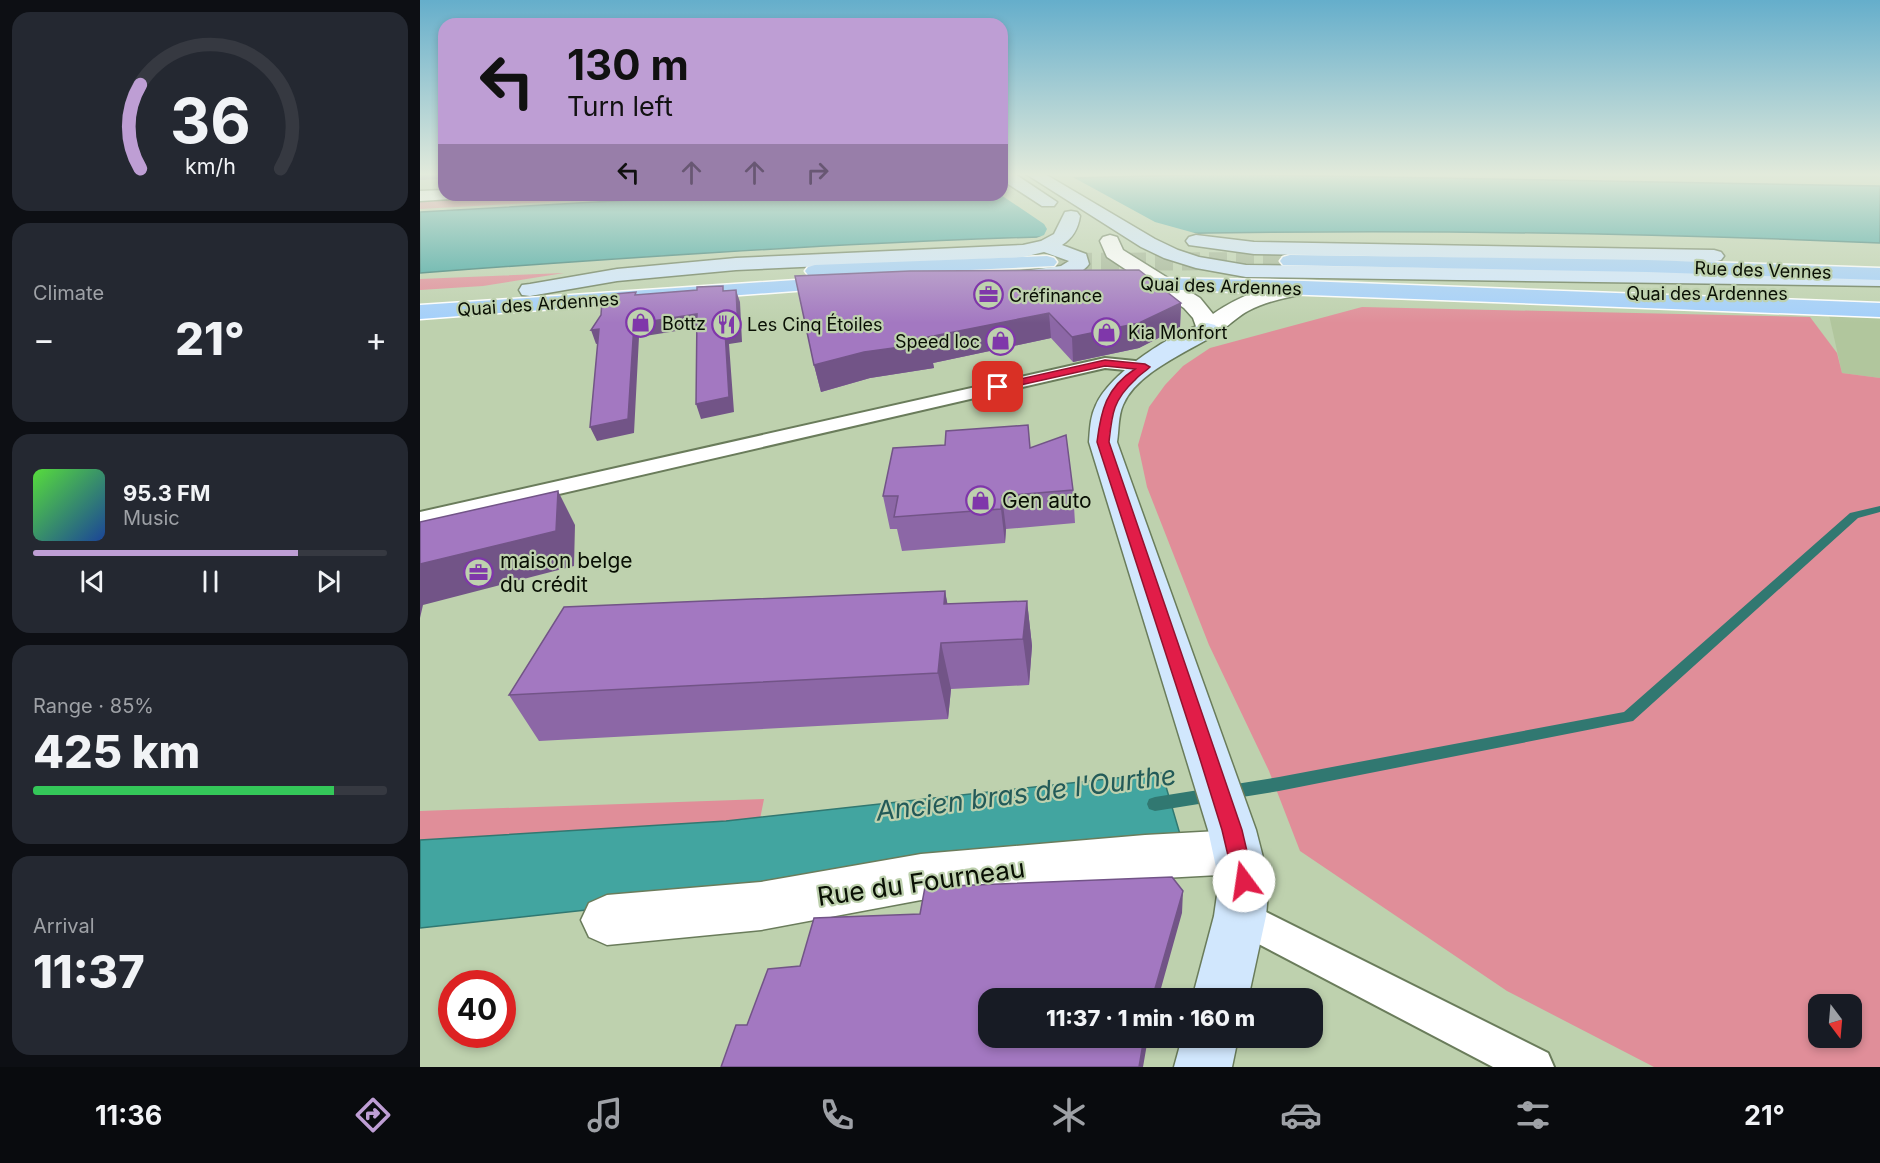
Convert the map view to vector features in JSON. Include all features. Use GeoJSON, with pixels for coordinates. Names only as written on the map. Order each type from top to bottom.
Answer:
{"type":"FeatureCollection","features":[{"type":"Feature","properties":{"kind":"main road"},"geometry":{"type":"LineString","coordinates":[[1046,254],[1066,234],[1070,224]]}},
{"type":"Feature","properties":{"kind":"main road"},"geometry":{"type":"LineString","coordinates":[[1092,224],[1196,262],[1267,272],[1880,280]]}},
{"type":"Feature","properties":{"kind":"main road"},"geometry":{"type":"LineString","coordinates":[[1103,224],[1143,258],[1177,270],[1225,279],[1299,288]]}},
{"type":"Feature","properties":{"kind":"main road","name":"Quai des Ardennes"},"geometry":{"type":"LineString","coordinates":[[1116,233],[1254,248],[1880,260]]}},
{"type":"Feature","properties":{"kind":"main road"},"geometry":{"type":"LineString","coordinates":[[944,279],[1066,272],[1079,264],[1079,258],[1072,254],[1046,254]]}},
{"type":"Feature","properties":{"kind":"main road","name":"Quai des Ardennes"},"geometry":{"type":"LineString","coordinates":[[420,298],[1046,254]]}},
{"type":"Feature","properties":{"kind":"main road","name":"Quai des Ardennes"},"geometry":{"type":"LineString","coordinates":[[1290,261],[1647,266],[1880,265]]}},
{"type":"Feature","properties":{"kind":"main road","name":"Rue des Vennes"},"geometry":{"type":"LineString","coordinates":[[1647,266],[1880,274]]}},
{"type":"Feature","properties":{"kind":"main road","name":"Quai des Ardennes"},"geometry":{"type":"LineString","coordinates":[[420,312],[777,286],[944,279],[1531,295],[1671,292],[1880,295]]}},
{"type":"Feature","properties":{"kind":"main road","name":"Rue des Vennes"},"geometry":{"type":"LineString","coordinates":[[1531,295],[1880,310]]}},
{"type":"Feature","properties":{"kind":"main road"},"geometry":{"type":"LineString","coordinates":[[1207,330],[1132,376],[1112,399],[1107,410],[1103,442],[1208,756],[1244,881],[1240,916],[1223,988]]}},
{"type":"Feature","properties":{"kind":"main road"},"geometry":{"type":"LineString","coordinates":[[1203,1067],[1208,1048]]}},
{"type":"Feature","properties":{"kind":"street"},"geometry":{"type":"LineString","coordinates":[[1116,233],[1114,253],[1192,303],[1204,317],[1207,330],[1246,301],[1299,288]]}},
{"type":"Feature","properties":{"kind":"street","name":"Rue du Fourneau"},"geometry":{"type":"LineString","coordinates":[[607,920],[761,906],[921,877],[1145,857],[1234,841]]}},
{"type":"Feature","properties":{"kind":"lane"},"geometry":{"type":"LineString","coordinates":[[420,519],[1105,363],[1145,367]]}},
{"type":"Feature","properties":{"kind":"lane"},"geometry":{"type":"LineString","coordinates":[[1240,916],[1534,1067]]}},
{"type":"Feature","properties":{"kind":"shaded area"},"geometry":{"type":"Polygon","coordinates":[[[564,273],[483,286],[420,290],[420,279],[564,273]]]}},
{"type":"Feature","properties":{"kind":"shaded area"},"geometry":{"type":"Polygon","coordinates":[[[1362,307],[1810,317],[1837,353],[1842,373],[1880,378],[1880,1067],[1654,1067],[1507,991],[1300,851],[1269,771],[1209,645],[1147,487],[1138,445],[1149,407],[1183,366],[1210,348],[1362,307]]]}},
{"type":"Feature","properties":{"kind":"shaded area"},"geometry":{"type":"Polygon","coordinates":[[[1829,315],[1880,318],[1880,378],[1842,373],[1829,315]]]}},
{"type":"Feature","properties":{"kind":"shaded area"},"geometry":{"type":"Polygon","coordinates":[[[764,799],[749,874],[420,916],[420,811],[764,799]]]}},
{"type":"Feature","properties":{"kind":"water"},"geometry":{"type":"Polygon","coordinates":[[[420,224],[1880,224],[1880,243],[1542,233],[1316,232],[1090,235],[838,245],[420,273],[420,224]]]}},
{"type":"Feature","properties":{"kind":"water"},"geometry":{"type":"Polygon","coordinates":[[[1162,773],[1182,841],[855,881],[420,928],[420,840],[726,821],[1162,773]]]}},
{"type":"Feature","properties":{"kind":"pier"},"geometry":{"type":"Polygon","coordinates":[[[1044,224],[1161,224],[1209,237],[1029,241],[1044,235],[1047,229],[1044,224]]]}},
{"type":"Feature","properties":{"kind":"building"},"geometry":{"type":"Polygon","coordinates":[[[1139,270],[1181,303],[1139,323],[1072,337],[1049,313],[928,337],[930,343],[864,352],[814,365],[795,276],[910,271],[1139,270]]]}},
{"type":"Feature","properties":{"kind":"building"},"geometry":{"type":"Polygon","coordinates":[[[723,286],[723,291],[736,290],[738,329],[725,331],[729,397],[696,404],[697,314],[634,324],[628,419],[590,427],[599,329],[591,330],[601,315],[602,300],[611,299],[615,294],[636,292],[635,295],[723,286]]]}},
{"type":"Feature","properties":{"kind":"building"},"geometry":{"type":"Polygon","coordinates":[[[1028,425],[1030,448],[1066,435],[1073,490],[1002,496],[1001,509],[894,517],[898,496],[883,496],[893,448],[945,445],[946,431],[1028,425]]]}},
{"type":"Feature","properties":{"kind":"building"},"geometry":{"type":"Polygon","coordinates":[[[558,491],[556,531],[420,564],[420,522],[558,491]]]}},
{"type":"Feature","properties":{"kind":"building"},"geometry":{"type":"Polygon","coordinates":[[[945,591],[944,604],[1027,601],[1023,639],[941,643],[938,673],[509,695],[564,607],[945,591]]]}},
{"type":"Feature","properties":{"kind":"building"},"geometry":{"type":"Polygon","coordinates":[[[1172,877],[1183,891],[1155,988],[978,988],[978,1048],[1142,1048],[1139,1067],[721,1067],[736,1025],[747,1025],[768,969],[800,966],[814,918],[920,914],[925,887],[1172,877]]]}},
{"type":"Feature","properties":{"kind":"waterway","name":"Ancien bras de l'Ourthe"},"geometry":{"type":"LineString","coordinates":[[1155,804],[1279,784],[1628,717],[1854,515],[1880,509]]}},
{"type":"Feature","properties":{"kind":"tunnel"},"geometry":{"type":"LineString","coordinates":[[1047,262],[1290,261]]}},
{"type":"Feature","properties":{"kind":"place","name":"Créfinance"},"geometry":{"type":"Point","coordinates":[988,295]}},
{"type":"Feature","properties":{"kind":"place","name":"Bottz"},"geometry":{"type":"Point","coordinates":[641,323]}},
{"type":"Feature","properties":{"kind":"place","name":"Les Cinq Étoiles"},"geometry":{"type":"Point","coordinates":[726,324]}},
{"type":"Feature","properties":{"kind":"place","name":"Kia Monfort"},"geometry":{"type":"Point","coordinates":[1107,332]}},
{"type":"Feature","properties":{"kind":"place","name":"Speed loc"},"geometry":{"type":"Point","coordinates":[1001,341]}},
{"type":"Feature","properties":{"kind":"place","name":"Gen auto"},"geometry":{"type":"Point","coordinates":[981,500]}},
{"type":"Feature","properties":{"kind":"place","name":"maison belge du crédit"},"geometry":{"type":"Point","coordinates":[479,572]}},
{"type":"Feature","properties":{"kind":"route"},"geometry":{"type":"LineString","coordinates":[[998,387],[1105,363],[1145,367],[1132,376],[1112,399],[1107,410],[1103,442],[1232,830],[1244,881]]}}]}
